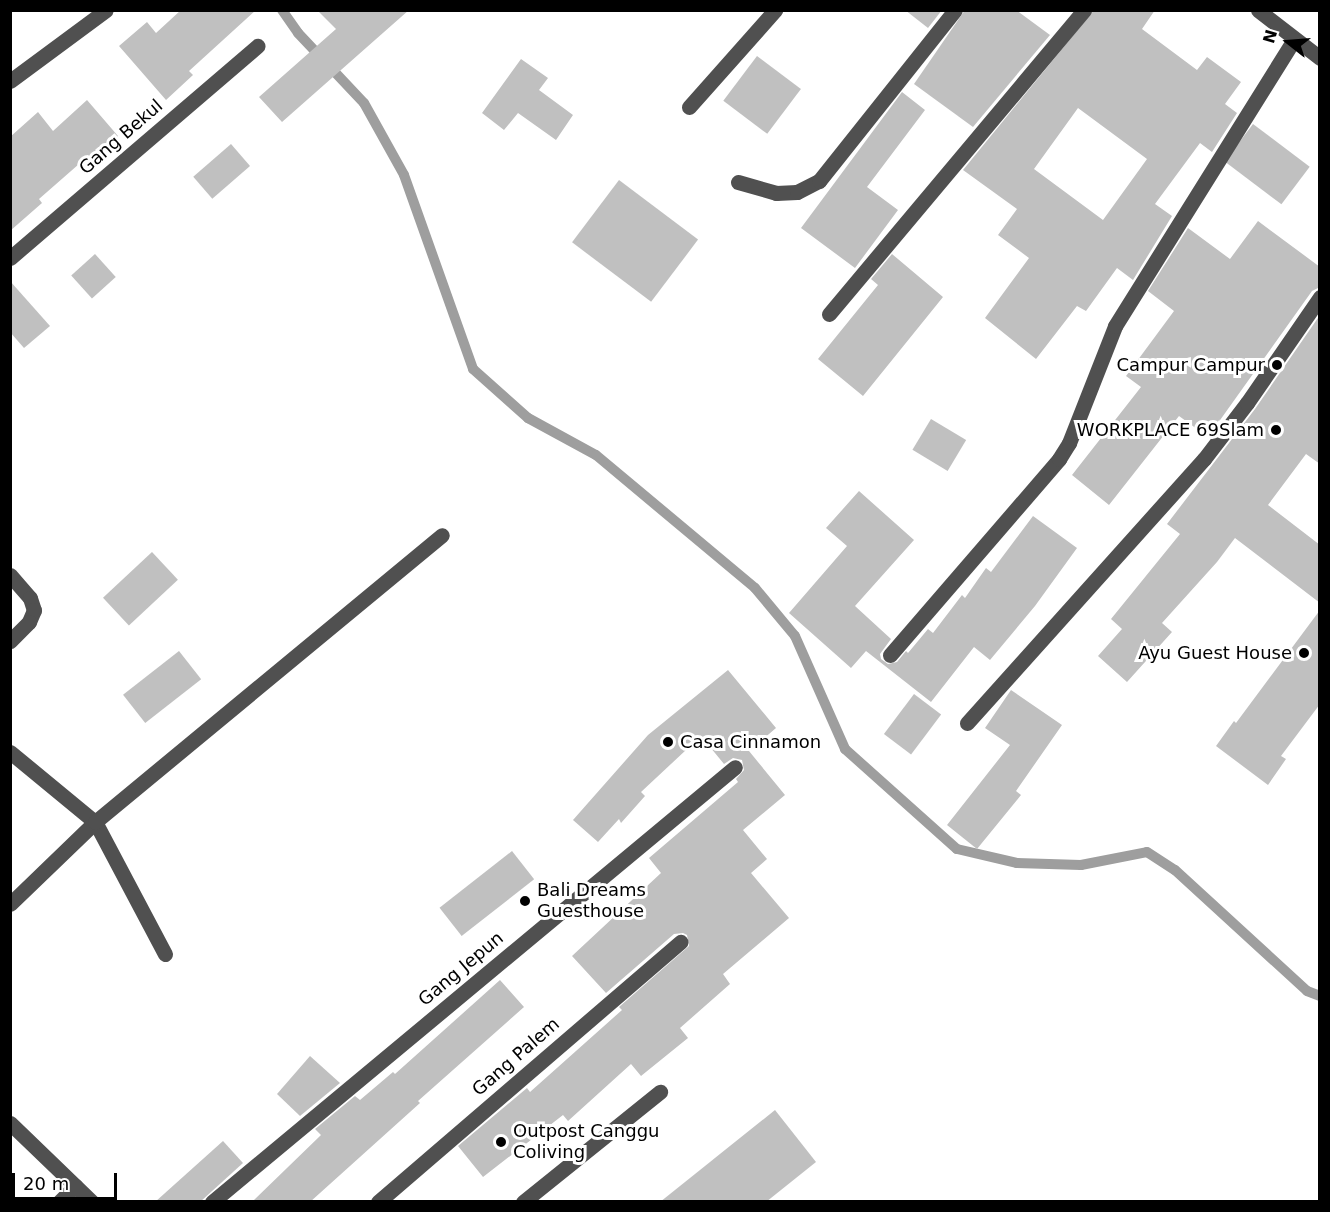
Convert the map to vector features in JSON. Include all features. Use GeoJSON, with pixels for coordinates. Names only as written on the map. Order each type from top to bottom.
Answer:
{"type":"FeatureCollection","features":[{"type":"Feature","properties":{"kind":"street"},"geometry":{"type":"LineString","coordinates":[[10,81],[106,10]]}},
{"type":"Feature","properties":{"kind":"street"},"geometry":{"type":"LineString","coordinates":[[689,107],[775,10]]}},
{"type":"Feature","properties":{"kind":"street"},"geometry":{"type":"LineString","coordinates":[[738,182],[776,193],[796,192],[819,180],[955,10]]}},
{"type":"Feature","properties":{"kind":"street"},"geometry":{"type":"LineString","coordinates":[[829,314],[1084,10]]}},
{"type":"Feature","properties":{"kind":"street"},"geometry":{"type":"LineString","coordinates":[[1268,13],[1294,40],[1320,58]]}},
{"type":"Feature","properties":{"kind":"street"},"geometry":{"type":"LineString","coordinates":[[890,656],[1059,459],[1069,443],[1115,326],[1294,40]]}},
{"type":"Feature","properties":{"kind":"street","name":"Gang Bekul"},"geometry":{"type":"LineString","coordinates":[[10,258],[257,46]]}},
{"type":"Feature","properties":{"kind":"street"},"geometry":{"type":"LineString","coordinates":[[966,723],[1204,459],[1247,403],[1320,297]]}},
{"type":"Feature","properties":{"kind":"street"},"geometry":{"type":"LineString","coordinates":[[10,904],[95,822],[442,535]]}},
{"type":"Feature","properties":{"kind":"street"},"geometry":{"type":"LineString","coordinates":[[10,575],[30,598],[34,610],[29,622],[10,641]]}},
{"type":"Feature","properties":{"kind":"street"},"geometry":{"type":"LineString","coordinates":[[10,752],[95,822],[165,954]]}},
{"type":"Feature","properties":{"kind":"street","name":"Gang Jepun"},"geometry":{"type":"LineString","coordinates":[[212,1202],[735,767]]}},
{"type":"Feature","properties":{"kind":"street","name":"Gang Palem"},"geometry":{"type":"LineString","coordinates":[[378,1202],[680,942]]}},
{"type":"Feature","properties":{"kind":"street"},"geometry":{"type":"LineString","coordinates":[[523,1202],[660,1092]]}},
{"type":"Feature","properties":{"kind":"street"},"geometry":{"type":"LineString","coordinates":[[10,1123],[92,1202]]}},
{"type":"Feature","properties":{"kind":"street"},"geometry":{"type":"LineString","coordinates":[[59,1202],[75,1186]]}},
{"type":"Feature","properties":{"kind":"building"},"geometry":{"type":"Polygon","coordinates":[[[181,10],[256,10],[189,71],[193,75],[166,100],[119,46],[147,22],[156,33],[181,10]]]}},
{"type":"Feature","properties":{"kind":"building"},"geometry":{"type":"Polygon","coordinates":[[[317,10],[409,10],[282,122],[259,97],[336,29],[317,10]]]}},
{"type":"Feature","properties":{"kind":"building"},"geometry":{"type":"Polygon","coordinates":[[[905,10],[942,10],[928,28],[905,10]]]}},
{"type":"Feature","properties":{"kind":"building"},"geometry":{"type":"Polygon","coordinates":[[[965,10],[1016,10],[1050,35],[973,127],[914,84],[965,10]]]}},
{"type":"Feature","properties":{"kind":"building"},"geometry":{"type":"Polygon","coordinates":[[[1094,10],[1155,10],[1142,29],[1197,70],[1207,57],[1241,82],[1225,104],[1237,113],[1212,152],[1200,143],[1155,204],[1172,216],[1133,280],[1117,268],[1086,311],[1077,306],[1036,359],[985,318],[1029,258],[998,235],[1017,209],[963,170],[1094,10]],[[1078,108],[1034,169],[1103,220],[1147,159],[1078,108]]]}},
{"type":"Feature","properties":{"kind":"building"},"geometry":{"type":"Polygon","coordinates":[[[757,56],[801,89],[767,134],[723,101],[757,56]]]}},
{"type":"Feature","properties":{"kind":"building"},"geometry":{"type":"Polygon","coordinates":[[[521,59],[548,78],[539,90],[573,115],[556,140],[518,113],[504,130],[482,113],[521,59]]]}},
{"type":"Feature","properties":{"kind":"building"},"geometry":{"type":"Polygon","coordinates":[[[902,92],[925,110],[867,187],[898,210],[855,268],[801,228],[902,92]]]}},
{"type":"Feature","properties":{"kind":"building"},"geometry":{"type":"Polygon","coordinates":[[[87,100],[118,136],[90,161],[87,157],[39,199],[42,203],[10,231],[10,137],[38,112],[53,131],[87,100]]]}},
{"type":"Feature","properties":{"kind":"building"},"geometry":{"type":"Polygon","coordinates":[[[1253,124],[1310,167],[1281,204],[1225,162],[1253,124]]]}},
{"type":"Feature","properties":{"kind":"building"},"geometry":{"type":"Polygon","coordinates":[[[231,144],[250,166],[212,199],[193,177],[231,144]]]}},
{"type":"Feature","properties":{"kind":"building"},"geometry":{"type":"Polygon","coordinates":[[[619,180],[698,240],[651,302],[572,242],[619,180]]]}},
{"type":"Feature","properties":{"kind":"building"},"geometry":{"type":"Polygon","coordinates":[[[1258,221],[1320,267],[1320,287],[1312,291],[1208,437],[1179,416],[1109,505],[1072,475],[1141,387],[1126,376],[1174,311],[1148,291],[1188,228],[1230,259],[1258,221]]]}},
{"type":"Feature","properties":{"kind":"building"},"geometry":{"type":"Polygon","coordinates":[[[95,254],[116,277],[92,298],[71,275],[95,254]]]}},
{"type":"Feature","properties":{"kind":"building"},"geometry":{"type":"Polygon","coordinates":[[[892,254],[943,297],[863,396],[818,359],[878,285],[871,279],[892,254]]]}},
{"type":"Feature","properties":{"kind":"building"},"geometry":{"type":"Polygon","coordinates":[[[10,281],[50,326],[24,348],[10,332],[10,281]]]}},
{"type":"Feature","properties":{"kind":"building"},"geometry":{"type":"Polygon","coordinates":[[[1320,315],[1320,464],[1306,454],[1268,505],[1320,545],[1320,603],[1235,538],[1217,562],[1162,623],[1172,632],[1127,682],[1098,656],[1122,629],[1111,619],[1180,534],[1167,524],[1255,409],[1320,315]]]}},
{"type":"Feature","properties":{"kind":"building"},"geometry":{"type":"Polygon","coordinates":[[[931,419],[966,440],[948,471],[912,450],[931,419]]]}},
{"type":"Feature","properties":{"kind":"building"},"geometry":{"type":"Polygon","coordinates":[[[859,491],[914,540],[855,606],[891,639],[880,654],[881,659],[888,664],[897,662],[906,651],[908,653],[928,629],[933,633],[962,595],[965,598],[986,568],[991,572],[1033,516],[1077,548],[1035,606],[990,660],[974,647],[931,702],[866,651],[851,668],[789,613],[847,546],[826,528],[859,491]]]}},
{"type":"Feature","properties":{"kind":"building"},"geometry":{"type":"Polygon","coordinates":[[[152,552],[178,580],[129,625],[103,598],[152,552]]]}},
{"type":"Feature","properties":{"kind":"building"},"geometry":{"type":"Polygon","coordinates":[[[1320,610],[1320,704],[1281,756],[1286,759],[1268,785],[1216,746],[1234,721],[1236,723],[1320,610]]]}},
{"type":"Feature","properties":{"kind":"building"},"geometry":{"type":"Polygon","coordinates":[[[179,651],[201,679],[145,723],[123,695],[179,651]]]}},
{"type":"Feature","properties":{"kind":"building"},"geometry":{"type":"Polygon","coordinates":[[[728,670],[776,728],[749,751],[785,795],[743,830],[767,859],[751,873],[789,918],[723,974],[730,984],[680,1028],[688,1038],[641,1076],[631,1064],[568,1121],[563,1115],[483,1177],[458,1146],[527,1088],[530,1092],[622,1010],[619,1007],[689,946],[687,935],[674,934],[606,993],[572,956],[661,873],[649,858],[738,782],[736,779],[744,770],[742,760],[733,758],[724,764],[701,736],[641,792],[645,796],[621,823],[619,819],[598,842],[573,820],[648,735],[728,670]]]}},
{"type":"Feature","properties":{"kind":"building"},"geometry":{"type":"Polygon","coordinates":[[[1011,690],[1062,725],[1016,791],[1021,795],[977,849],[947,825],[1010,745],[985,728],[1011,690]]]}},
{"type":"Feature","properties":{"kind":"building"},"geometry":{"type":"Polygon","coordinates":[[[914,694],[941,714],[911,754],[884,734],[914,694]]]}},
{"type":"Feature","properties":{"kind":"building"},"geometry":{"type":"Polygon","coordinates":[[[512,851],[534,879],[462,936],[440,908],[512,851]]]}},
{"type":"Feature","properties":{"kind":"building"},"geometry":{"type":"Polygon","coordinates":[[[500,980],[524,1007],[418,1101],[420,1103],[310,1202],[252,1202],[321,1135],[315,1129],[355,1096],[360,1100],[393,1072],[395,1074],[500,980]]]}},
{"type":"Feature","properties":{"kind":"building"},"geometry":{"type":"Polygon","coordinates":[[[310,1056],[340,1083],[300,1116],[277,1094],[310,1056]]]}},
{"type":"Feature","properties":{"kind":"building"},"geometry":{"type":"Polygon","coordinates":[[[775,1110],[816,1162],[766,1202],[660,1202],[775,1110]]]}},
{"type":"Feature","properties":{"kind":"building"},"geometry":{"type":"Polygon","coordinates":[[[223,1141],[243,1163],[200,1202],[155,1202],[223,1141]]]}},
{"type":"Feature","properties":{"kind":"waterway"},"geometry":{"type":"LineString","coordinates":[[282,10],[298,33],[364,103],[404,175],[473,369],[528,418],[596,455],[755,588],[795,636],[845,749],[957,849],[1017,863],[1081,865],[1147,852],[1175,870],[1307,991],[1320,996]]}},
{"type":"Feature","properties":{"kind":"place","name":"Campur Campur"},"geometry":{"type":"Point","coordinates":[1277,365]}},
{"type":"Feature","properties":{"kind":"place","name":"WORKPLACE 69Slam"},"geometry":{"type":"Point","coordinates":[1276,430]}},
{"type":"Feature","properties":{"kind":"place","name":"Ayu Guest House"},"geometry":{"type":"Point","coordinates":[1304,653]}},
{"type":"Feature","properties":{"kind":"place","name":"Casa Cinnamon"},"geometry":{"type":"Point","coordinates":[668,742]}},
{"type":"Feature","properties":{"kind":"place","name":"Bali Dreams Guesthouse"},"geometry":{"type":"Point","coordinates":[525,901]}},
{"type":"Feature","properties":{"kind":"place","name":"Outpost Canggu Coliving"},"geometry":{"type":"Point","coordinates":[501,1142]}}]}
